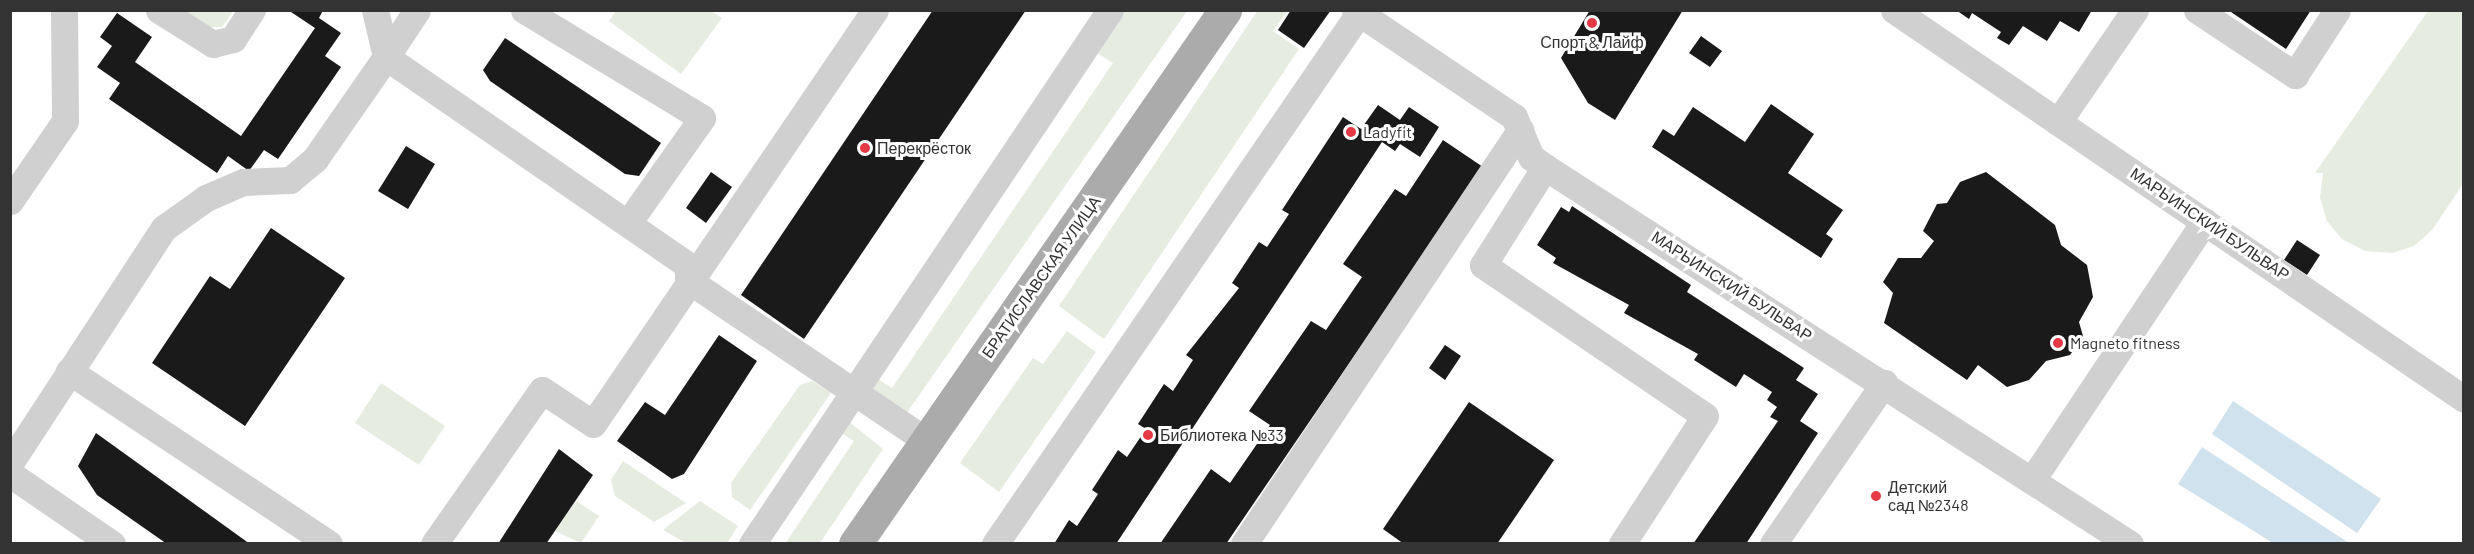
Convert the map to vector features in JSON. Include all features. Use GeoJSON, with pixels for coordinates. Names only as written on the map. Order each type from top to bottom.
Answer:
{"type":"FeatureCollection","features":[{"type":"Feature","properties":{"kind":"main road","name":"БРАТИСЛАВСКАЯ УЛИЦА"},"geometry":{"type":"LineString","coordinates":[[855,543],[1225,10]]}},
{"type":"Feature","properties":{"kind":"street"},"geometry":{"type":"LineString","coordinates":[[10,201],[65,121],[64,10]]}},
{"type":"Feature","properties":{"kind":"street"},"geometry":{"type":"LineString","coordinates":[[159,10],[213,45],[233,39],[252,10]]}},
{"type":"Feature","properties":{"kind":"street"},"geometry":{"type":"LineString","coordinates":[[375,10],[386,57],[688,265],[688,280]]}},
{"type":"Feature","properties":{"kind":"street"},"geometry":{"type":"LineString","coordinates":[[10,462],[164,228],[191,206],[243,182],[290,180],[315,159],[417,10]]}},
{"type":"Feature","properties":{"kind":"street"},"geometry":{"type":"LineString","coordinates":[[524,10],[558,35],[569,33],[702,118],[628,224]]}},
{"type":"Feature","properties":{"kind":"street"},"geometry":{"type":"LineString","coordinates":[[558,35],[574,10]]}},
{"type":"Feature","properties":{"kind":"street"},"geometry":{"type":"LineString","coordinates":[[434,543],[542,390],[593,424],[688,280],[874,10]]}},
{"type":"Feature","properties":{"kind":"street"},"geometry":{"type":"LineString","coordinates":[[752,543],[853,389],[1110,10]]}},
{"type":"Feature","properties":{"kind":"street","name":"МАРЬИНСКИЙ БУЛЬВАР"},"geometry":{"type":"LineString","coordinates":[[1894,10],[2463,399]]}},
{"type":"Feature","properties":{"kind":"street"},"geometry":{"type":"LineString","coordinates":[[2058,122],[2134,10]]}},
{"type":"Feature","properties":{"kind":"street"},"geometry":{"type":"LineString","coordinates":[[2197,10],[2295,75],[2337,10]]}},
{"type":"Feature","properties":{"kind":"street"},"geometry":{"type":"LineString","coordinates":[[995,543],[1357,12]]}},
{"type":"Feature","properties":{"kind":"street","name":"МАРЬИНСКИЙ БУЛЬВАР"},"geometry":{"type":"LineString","coordinates":[[1357,12],[1488,96],[1514,117],[1531,157],[1545,167],[2130,543]]}},
{"type":"Feature","properties":{"kind":"street"},"geometry":{"type":"LineString","coordinates":[[1244,543],[1520,130]]}},
{"type":"Feature","properties":{"kind":"street"},"geometry":{"type":"LineString","coordinates":[[1545,167],[1484,265],[1705,416],[1622,543]]}},
{"type":"Feature","properties":{"kind":"street"},"geometry":{"type":"LineString","coordinates":[[2032,480],[2205,221]]}},
{"type":"Feature","properties":{"kind":"street"},"geometry":{"type":"LineString","coordinates":[[688,280],[853,389],[925,440]]}},
{"type":"Feature","properties":{"kind":"street"},"geometry":{"type":"LineString","coordinates":[[69,371],[329,543]]}},
{"type":"Feature","properties":{"kind":"street"},"geometry":{"type":"LineString","coordinates":[[1773,543],[1884,383]]}},
{"type":"Feature","properties":{"kind":"street"},"geometry":{"type":"LineString","coordinates":[[10,474],[112,543]]}},
{"type":"Feature","properties":{"kind":"shaded area"},"geometry":{"type":"Polygon","coordinates":[[[1258,10],[1287,11],[1273,31],[1299,49],[1104,339],[1059,306],[1258,10]]]}},
{"type":"Feature","properties":{"kind":"shaded area"},"geometry":{"type":"Polygon","coordinates":[[[181,11],[233,11],[222,27],[205,27],[181,11]]]}},
{"type":"Feature","properties":{"kind":"shaded area"},"geometry":{"type":"Polygon","coordinates":[[[616,11],[711,11],[722,18],[681,74],[609,21],[616,11]]]}},
{"type":"Feature","properties":{"kind":"shaded area"},"geometry":{"type":"Polygon","coordinates":[[[1124,11],[1187,11],[906,414],[868,391],[875,377],[892,388],[1113,63],[1096,52],[1124,11]]]}},
{"type":"Feature","properties":{"kind":"shaded area"},"geometry":{"type":"Polygon","coordinates":[[[2428,11],[2463,11],[2463,184],[2432,230],[2414,246],[2392,253],[2365,251],[2342,239],[2327,221],[2320,198],[2323,173],[2315,173],[2428,11]]]}},
{"type":"Feature","properties":{"kind":"shaded area"},"geometry":{"type":"Polygon","coordinates":[[[1067,331],[1096,352],[999,492],[960,463],[1033,358],[1043,364],[1067,331]]]}},
{"type":"Feature","properties":{"kind":"shaded area"},"geometry":{"type":"Polygon","coordinates":[[[812,381],[831,393],[750,510],[732,497],[731,483],[800,385],[812,381]]]}},
{"type":"Feature","properties":{"kind":"shaded area"},"geometry":{"type":"Polygon","coordinates":[[[381,383],[445,426],[419,465],[355,423],[381,383]]]}},
{"type":"Feature","properties":{"kind":"shaded area"},"geometry":{"type":"Polygon","coordinates":[[[848,421],[883,449],[820,543],[785,544],[854,441],[838,431],[848,421]]]}},
{"type":"Feature","properties":{"kind":"shaded area"},"geometry":{"type":"Polygon","coordinates":[[[623,461],[686,503],[654,522],[615,496],[611,480],[623,461]]]}},
{"type":"Feature","properties":{"kind":"shaded area"},"geometry":{"type":"Polygon","coordinates":[[[576,501],[599,516],[581,543],[555,531],[576,501]]]}},
{"type":"Feature","properties":{"kind":"shaded area"},"geometry":{"type":"Polygon","coordinates":[[[700,501],[738,526],[727,543],[686,543],[663,530],[700,501]]]}},
{"type":"Feature","properties":{"kind":"water"},"geometry":{"type":"Polygon","coordinates":[[[2233,401],[2381,499],[2357,533],[2212,434],[2233,401]]]}},
{"type":"Feature","properties":{"kind":"water"},"geometry":{"type":"Polygon","coordinates":[[[2202,447],[2349,543],[2273,543],[2178,484],[2202,447]]]}},
{"type":"Feature","properties":{"kind":"building"},"geometry":{"type":"Polygon","coordinates":[[[288,10],[323,10],[319,18],[341,33],[325,56],[341,67],[278,159],[264,150],[249,171],[228,156],[217,173],[109,99],[120,83],[97,67],[112,46],[100,37],[117,13],[152,37],[135,62],[241,136],[315,28],[288,10]]]}},
{"type":"Feature","properties":{"kind":"building"},"geometry":{"type":"Polygon","coordinates":[[[933,10],[1026,10],[804,339],[741,295],[933,10]]]}},
{"type":"Feature","properties":{"kind":"building"},"geometry":{"type":"Polygon","coordinates":[[[1291,10],[1331,10],[1304,48],[1278,30],[1291,10]]]}},
{"type":"Feature","properties":{"kind":"building"},"geometry":{"type":"Polygon","coordinates":[[[1590,10],[1683,10],[1615,120],[1588,103],[1561,58],[1590,10]]]}},
{"type":"Feature","properties":{"kind":"building"},"geometry":{"type":"Polygon","coordinates":[[[1956,10],[2092,10],[2079,32],[2060,21],[2047,41],[2023,26],[2009,45],[1997,38],[2001,32],[1972,13],[1969,19],[1956,10]]]}},
{"type":"Feature","properties":{"kind":"building"},"geometry":{"type":"Polygon","coordinates":[[[2228,10],[2311,10],[2286,49],[2228,10]]]}},
{"type":"Feature","properties":{"kind":"building"},"geometry":{"type":"Polygon","coordinates":[[[1701,36],[1722,51],[1710,67],[1689,53],[1701,36]]]}},
{"type":"Feature","properties":{"kind":"building"},"geometry":{"type":"Polygon","coordinates":[[[505,38],[661,143],[639,176],[625,174],[490,81],[483,70],[505,38]]]}},
{"type":"Feature","properties":{"kind":"building"},"geometry":{"type":"Polygon","coordinates":[[[1771,104],[1814,134],[1788,173],[1843,210],[1826,234],[1833,239],[1821,258],[1652,147],[1663,129],[1674,136],[1693,107],[1745,142],[1771,104]]]}},
{"type":"Feature","properties":{"kind":"building"},"geometry":{"type":"Polygon","coordinates":[[[1378,105],[1400,120],[1409,107],[1439,127],[1420,157],[1400,144],[1395,151],[1382,142],[1116,544],[1054,544],[1069,520],[1077,526],[1098,494],[1092,490],[1118,450],[1127,457],[1146,429],[1138,424],[1164,384],[1173,391],[1193,360],[1186,355],[1239,288],[1232,283],[1259,242],[1267,247],[1289,214],[1282,210],[1343,117],[1361,129],[1378,105]]]}},
{"type":"Feature","properties":{"kind":"building"},"geometry":{"type":"Polygon","coordinates":[[[1443,140],[1483,167],[1226,544],[1160,544],[1211,469],[1230,483],[1270,425],[1249,411],[1311,321],[1326,330],[1362,277],[1343,264],[1395,189],[1406,196],[1443,140]]]}},
{"type":"Feature","properties":{"kind":"building"},"geometry":{"type":"Polygon","coordinates":[[[406,146],[435,164],[408,209],[378,191],[406,146]]]}},
{"type":"Feature","properties":{"kind":"building"},"geometry":{"type":"Polygon","coordinates":[[[711,172],[732,187],[706,223],[686,208],[711,172]]]}},
{"type":"Feature","properties":{"kind":"building"},"geometry":{"type":"Polygon","coordinates":[[[1986,172],[2055,225],[2061,245],[2087,265],[2093,297],[2079,322],[2083,336],[2070,355],[2046,361],[2029,380],[2007,387],[1978,365],[1967,380],[1884,323],[1893,293],[1883,282],[1898,258],[1921,258],[1934,241],[1923,231],[1937,204],[1947,203],[1960,182],[1986,172]]]}},
{"type":"Feature","properties":{"kind":"building"},"geometry":{"type":"Polygon","coordinates":[[[1572,206],[1691,285],[1687,292],[1804,368],[1796,380],[1818,394],[1800,421],[1818,433],[1746,544],[1693,544],[1778,421],[1770,417],[1777,407],[1767,400],[1772,392],[1744,374],[1736,387],[1694,360],[1698,354],[1624,313],[1629,305],[1553,263],[1556,258],[1537,245],[1561,207],[1569,212],[1572,206]]]}},
{"type":"Feature","properties":{"kind":"building"},"geometry":{"type":"Polygon","coordinates":[[[271,228],[345,278],[245,426],[152,363],[210,276],[230,289],[271,228]]]}},
{"type":"Feature","properties":{"kind":"building"},"geometry":{"type":"Polygon","coordinates":[[[2297,240],[2320,255],[2307,275],[2284,260],[2297,240]]]}},
{"type":"Feature","properties":{"kind":"building"},"geometry":{"type":"Polygon","coordinates":[[[719,335],[757,361],[684,474],[672,479],[617,441],[645,402],[665,415],[719,335]]]}},
{"type":"Feature","properties":{"kind":"building"},"geometry":{"type":"Polygon","coordinates":[[[1445,345],[1461,356],[1445,380],[1429,368],[1445,345]]]}},
{"type":"Feature","properties":{"kind":"building"},"geometry":{"type":"Polygon","coordinates":[[[1469,402],[1554,460],[1497,544],[1404,544],[1383,529],[1469,402]]]}},
{"type":"Feature","properties":{"kind":"building"},"geometry":{"type":"Polygon","coordinates":[[[96,433],[250,544],[167,544],[97,495],[78,466],[96,433]]]}},
{"type":"Feature","properties":{"kind":"building"},"geometry":{"type":"Polygon","coordinates":[[[559,449],[593,475],[546,544],[498,544],[559,449]]]}},
{"type":"Feature","properties":{"kind":"place","name":"Спорт & Лайф"},"geometry":{"type":"Point","coordinates":[1592,23]}},
{"type":"Feature","properties":{"kind":"place","name":"Ladyfit"},"geometry":{"type":"Point","coordinates":[1351,132]}},
{"type":"Feature","properties":{"kind":"place","name":"Перекрёсток"},"geometry":{"type":"Point","coordinates":[865,148]}},
{"type":"Feature","properties":{"kind":"place","name":"Magneto fitness"},"geometry":{"type":"Point","coordinates":[2058,343]}},
{"type":"Feature","properties":{"kind":"place","name":"Библиотека №33"},"geometry":{"type":"Point","coordinates":[1148,435]}},
{"type":"Feature","properties":{"kind":"place","name":"Детский сад №2348"},"geometry":{"type":"Point","coordinates":[1876,496]}}]}
